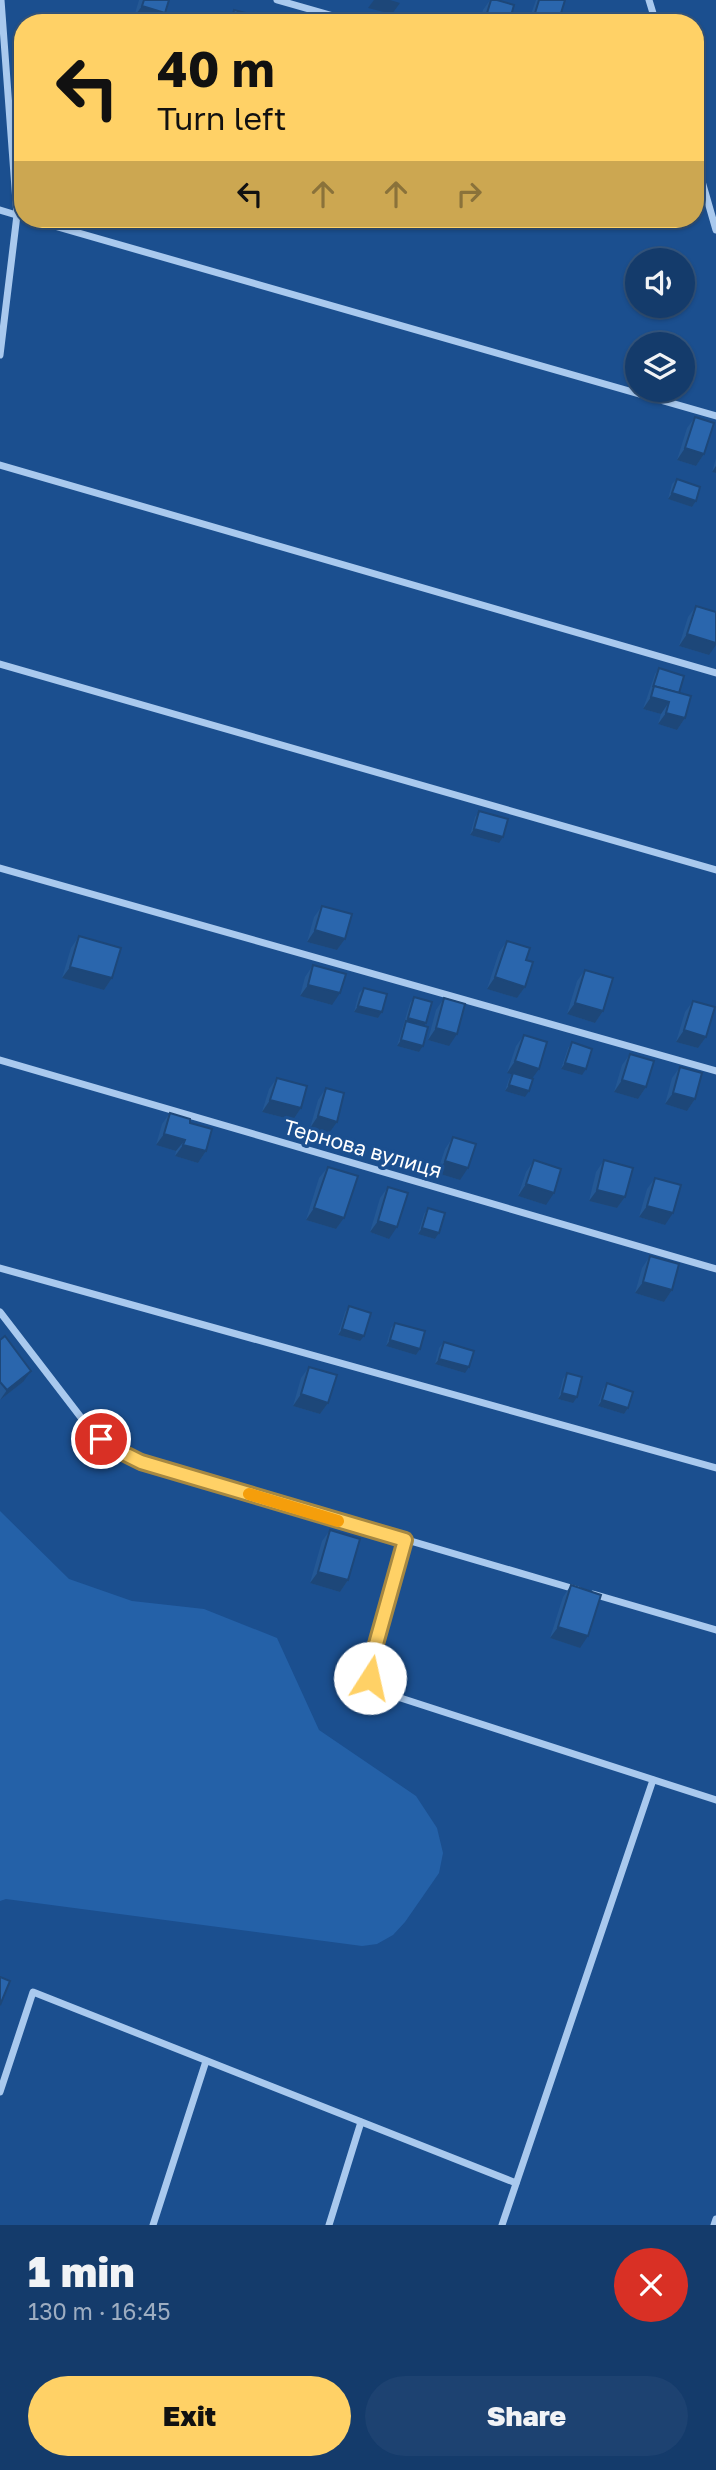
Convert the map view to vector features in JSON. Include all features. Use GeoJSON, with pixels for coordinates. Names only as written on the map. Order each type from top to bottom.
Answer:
{"type":"FeatureCollection","features":[{"type":"Feature","properties":{"kind":"street"},"geometry":{"type":"LineString","coordinates":[[1,0],[14,148]]}},
{"type":"Feature","properties":{"kind":"street"},"geometry":{"type":"LineString","coordinates":[[276,0],[326,14]]}},
{"type":"Feature","properties":{"kind":"street"},"geometry":{"type":"LineString","coordinates":[[704,188],[716,230]]}},
{"type":"Feature","properties":{"kind":"street"},"geometry":{"type":"LineString","coordinates":[[0,355],[18,228]]}},
{"type":"Feature","properties":{"kind":"street"},"geometry":{"type":"LineString","coordinates":[[61,228],[716,416]]}},
{"type":"Feature","properties":{"kind":"street"},"geometry":{"type":"LineString","coordinates":[[0,465],[716,673]]}},
{"type":"Feature","properties":{"kind":"street"},"geometry":{"type":"LineString","coordinates":[[0,664],[716,870]]}},
{"type":"Feature","properties":{"kind":"street"},"geometry":{"type":"LineString","coordinates":[[0,868],[716,1071]]}},
{"type":"Feature","properties":{"kind":"street","name":"Тернова вулиця"},"geometry":{"type":"LineString","coordinates":[[0,1060],[716,1269]]}},
{"type":"Feature","properties":{"kind":"street"},"geometry":{"type":"LineString","coordinates":[[0,1268],[716,1468]]}},
{"type":"Feature","properties":{"kind":"street"},"geometry":{"type":"LineString","coordinates":[[0,1312],[86,1424],[101,1439],[141,1462],[716,1630]]}},
{"type":"Feature","properties":{"kind":"street"},"geometry":{"type":"LineString","coordinates":[[405,1540],[369,1669],[370,1678],[379,1690],[716,1800]]}},
{"type":"Feature","properties":{"kind":"street"},"geometry":{"type":"LineString","coordinates":[[502,2225],[653,1780]]}},
{"type":"Feature","properties":{"kind":"street"},"geometry":{"type":"LineString","coordinates":[[0,2092],[33,1992],[516,2183]]}},
{"type":"Feature","properties":{"kind":"street"},"geometry":{"type":"LineString","coordinates":[[153,2225],[206,2061]]}},
{"type":"Feature","properties":{"kind":"street"},"geometry":{"type":"LineString","coordinates":[[329,2225],[361,2122]]}},
{"type":"Feature","properties":{"kind":"street"},"geometry":{"type":"LineString","coordinates":[[714,2225],[716,2219]]}},
{"type":"Feature","properties":{"kind":"shaded area"},"geometry":{"type":"Polygon","coordinates":[[[0,1511],[69,1579],[132,1601],[204,1609],[277,1638],[319,1730],[416,1796],[437,1828],[443,1853],[439,1873],[393,1935],[377,1944],[362,1946],[6,1899],[0,1901],[0,1511]]]}},
{"type":"Feature","properties":{"kind":"building"},"geometry":{"type":"Polygon","coordinates":[[[144,0],[169,0],[165,13],[142,6],[144,0]]]}},
{"type":"Feature","properties":{"kind":"building"},"geometry":{"type":"Polygon","coordinates":[[[491,0],[514,5],[512,14],[487,14],[491,0]]]}},
{"type":"Feature","properties":{"kind":"building"},"geometry":{"type":"Polygon","coordinates":[[[539,0],[565,0],[561,14],[535,14],[539,0]]]}},
{"type":"Feature","properties":{"kind":"building"},"geometry":{"type":"Polygon","coordinates":[[[234,10],[249,14],[233,14],[234,10]]]}},
{"type":"Feature","properties":{"kind":"building"},"geometry":{"type":"Polygon","coordinates":[[[695,417],[714,423],[704,454],[685,448],[695,417]]]}},
{"type":"Feature","properties":{"kind":"building"},"geometry":{"type":"Polygon","coordinates":[[[677,479],[700,487],[696,501],[672,493],[677,479]]]}},
{"type":"Feature","properties":{"kind":"building"},"geometry":{"type":"Polygon","coordinates":[[[696,606],[716,612],[716,643],[687,634],[696,606]]]}},
{"type":"Feature","properties":{"kind":"building"},"geometry":{"type":"Polygon","coordinates":[[[659,668],[684,676],[679,693],[653,687],[659,668]]]}},
{"type":"Feature","properties":{"kind":"building"},"geometry":{"type":"Polygon","coordinates":[[[654,686],[691,696],[685,718],[666,713],[669,702],[651,697],[654,686]]]}},
{"type":"Feature","properties":{"kind":"building"},"geometry":{"type":"Polygon","coordinates":[[[479,811],[508,819],[503,837],[474,829],[479,811]]]}},
{"type":"Feature","properties":{"kind":"building"},"geometry":{"type":"Polygon","coordinates":[[[322,906],[352,914],[345,939],[315,930],[322,906]]]}},
{"type":"Feature","properties":{"kind":"building"},"geometry":{"type":"Polygon","coordinates":[[[79,936],[121,948],[112,978],[70,967],[79,936]]]}},
{"type":"Feature","properties":{"kind":"building"},"geometry":{"type":"Polygon","coordinates":[[[507,941],[530,948],[526,960],[533,962],[525,987],[495,977],[507,941]]]}},
{"type":"Feature","properties":{"kind":"building"},"geometry":{"type":"Polygon","coordinates":[[[313,965],[346,974],[340,993],[308,985],[313,965]]]}},
{"type":"Feature","properties":{"kind":"building"},"geometry":{"type":"Polygon","coordinates":[[[585,970],[613,978],[603,1011],[575,1003],[585,970]]]}},
{"type":"Feature","properties":{"kind":"building"},"geometry":{"type":"Polygon","coordinates":[[[364,988],[387,994],[382,1012],[358,1006],[364,988]]]}},
{"type":"Feature","properties":{"kind":"building"},"geometry":{"type":"Polygon","coordinates":[[[414,997],[432,1002],[426,1023],[408,1018],[414,997]]]}},
{"type":"Feature","properties":{"kind":"building"},"geometry":{"type":"Polygon","coordinates":[[[444,998],[465,1004],[457,1034],[436,1028],[444,998]]]}},
{"type":"Feature","properties":{"kind":"building"},"geometry":{"type":"Polygon","coordinates":[[[693,1001],[715,1007],[706,1037],[684,1030],[693,1001]]]}},
{"type":"Feature","properties":{"kind":"building"},"geometry":{"type":"Polygon","coordinates":[[[406,1021],[428,1027],[423,1046],[401,1040],[406,1021]]]}},
{"type":"Feature","properties":{"kind":"building"},"geometry":{"type":"Polygon","coordinates":[[[524,1035],[547,1042],[539,1069],[515,1061],[524,1035]]]}},
{"type":"Feature","properties":{"kind":"building"},"geometry":{"type":"Polygon","coordinates":[[[572,1042],[592,1049],[586,1069],[565,1063],[572,1042]]]}},
{"type":"Feature","properties":{"kind":"building"},"geometry":{"type":"Polygon","coordinates":[[[630,1054],[654,1061],[646,1087],[622,1080],[630,1054]]]}},
{"type":"Feature","properties":{"kind":"building"},"geometry":{"type":"Polygon","coordinates":[[[680,1067],[702,1073],[695,1099],[673,1093],[680,1067]]]}},
{"type":"Feature","properties":{"kind":"building"},"geometry":{"type":"Polygon","coordinates":[[[513,1073],[533,1079],[529,1091],[509,1085],[513,1073]]]}},
{"type":"Feature","properties":{"kind":"building"},"geometry":{"type":"Polygon","coordinates":[[[277,1078],[307,1086],[301,1108],[270,1100],[277,1078]]]}},
{"type":"Feature","properties":{"kind":"building"},"geometry":{"type":"Polygon","coordinates":[[[326,1088],[344,1093],[337,1122],[318,1116],[326,1088]]]}},
{"type":"Feature","properties":{"kind":"building"},"geometry":{"type":"Polygon","coordinates":[[[170,1113],[190,1119],[190,1123],[212,1129],[206,1151],[183,1145],[185,1140],[164,1134],[170,1113]]]}},
{"type":"Feature","properties":{"kind":"building"},"geometry":{"type":"Polygon","coordinates":[[[453,1137],[476,1144],[468,1168],[445,1161],[453,1137]]]}},
{"type":"Feature","properties":{"kind":"building"},"geometry":{"type":"Polygon","coordinates":[[[534,1160],[561,1169],[554,1193],[526,1184],[534,1160]]]}},
{"type":"Feature","properties":{"kind":"building"},"geometry":{"type":"Polygon","coordinates":[[[604,1160],[633,1168],[625,1197],[597,1190],[604,1160]]]}},
{"type":"Feature","properties":{"kind":"building"},"geometry":{"type":"Polygon","coordinates":[[[328,1167],[358,1176],[344,1218],[314,1208],[328,1167]]]}},
{"type":"Feature","properties":{"kind":"building"},"geometry":{"type":"Polygon","coordinates":[[[655,1178],[681,1185],[673,1213],[647,1206],[655,1178]]]}},
{"type":"Feature","properties":{"kind":"building"},"geometry":{"type":"Polygon","coordinates":[[[388,1187],[408,1193],[397,1227],[378,1221],[388,1187]]]}},
{"type":"Feature","properties":{"kind":"building"},"geometry":{"type":"Polygon","coordinates":[[[428,1208],[445,1213],[439,1233],[422,1228],[428,1208]]]}},
{"type":"Feature","properties":{"kind":"building"},"geometry":{"type":"Polygon","coordinates":[[[650,1256],[679,1264],[672,1290],[643,1282],[650,1256]]]}},
{"type":"Feature","properties":{"kind":"building"},"geometry":{"type":"Polygon","coordinates":[[[349,1306],[371,1313],[364,1336],[342,1329],[349,1306]]]}},
{"type":"Feature","properties":{"kind":"building"},"geometry":{"type":"Polygon","coordinates":[[[395,1323],[425,1331],[420,1349],[390,1340],[395,1323]]]}},
{"type":"Feature","properties":{"kind":"building"},"geometry":{"type":"Polygon","coordinates":[[[5,1336],[31,1371],[7,1390],[0,1382],[0,1340],[5,1336]]]}},
{"type":"Feature","properties":{"kind":"building"},"geometry":{"type":"Polygon","coordinates":[[[444,1342],[474,1351],[469,1367],[439,1359],[444,1342]]]}},
{"type":"Feature","properties":{"kind":"building"},"geometry":{"type":"Polygon","coordinates":[[[309,1367],[337,1375],[328,1403],[301,1394],[309,1367]]]}},
{"type":"Feature","properties":{"kind":"building"},"geometry":{"type":"Polygon","coordinates":[[[567,1373],[582,1377],[577,1397],[562,1393],[567,1373]]]}},
{"type":"Feature","properties":{"kind":"building"},"geometry":{"type":"Polygon","coordinates":[[[607,1383],[633,1392],[628,1408],[602,1400],[607,1383]]]}},
{"type":"Feature","properties":{"kind":"building"},"geometry":{"type":"Polygon","coordinates":[[[330,1530],[360,1539],[348,1580],[318,1572],[330,1530]]]}},
{"type":"Feature","properties":{"kind":"building"},"geometry":{"type":"Polygon","coordinates":[[[571,1585],[601,1595],[588,1636],[558,1627],[571,1585]]]}},
{"type":"Feature","properties":{"kind":"building"},"geometry":{"type":"Polygon","coordinates":[[[0,1977],[10,1981],[0,2005],[0,1977]]]}},
{"type":"Feature","properties":{"kind":"slow traffic"},"geometry":{"type":"LineString","coordinates":[[249,1494],[338,1521]]}},
{"type":"Feature","properties":{"kind":"route"},"geometry":{"type":"LineString","coordinates":[[101,1439],[141,1462],[405,1540],[369,1669],[370,1678]]}}]}
